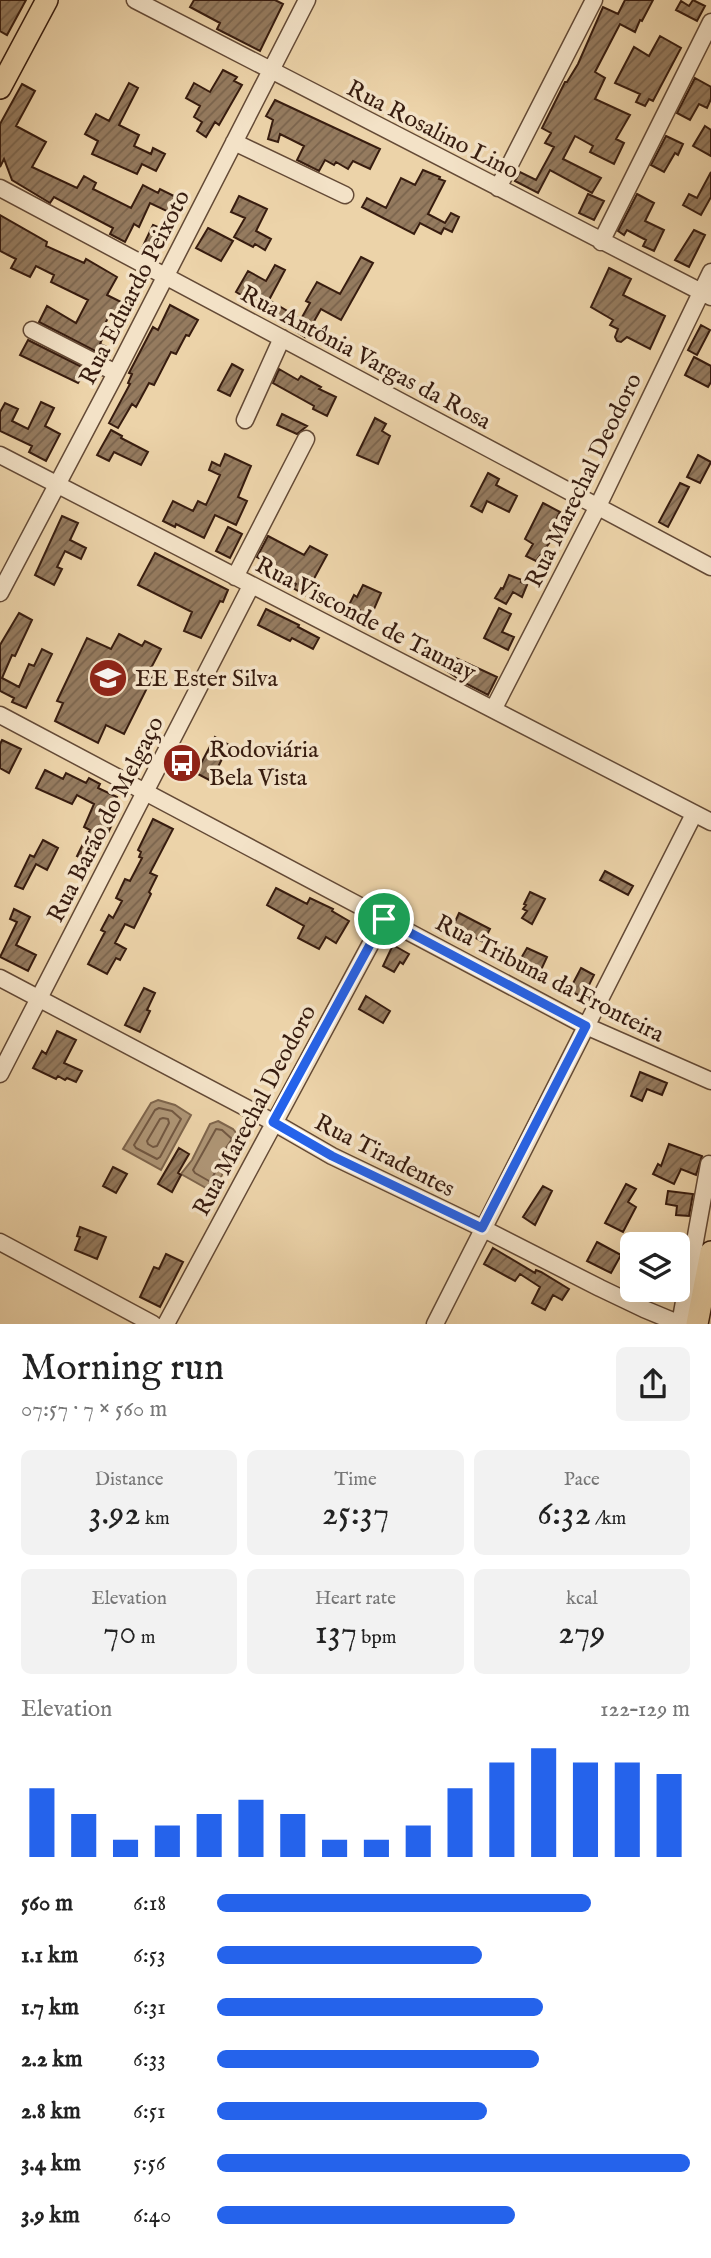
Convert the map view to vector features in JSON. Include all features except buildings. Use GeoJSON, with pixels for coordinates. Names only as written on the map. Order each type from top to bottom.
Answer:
{"type":"FeatureCollection","features":[{"type":"Feature","properties":{"kind":"main road"},"geometry":{"type":"LineString","coordinates":[[0,88],[47,0]]}},
{"type":"Feature","properties":{"kind":"main road"},"geometry":{"type":"LineString","coordinates":[[697,1324],[708,1279],[711,1252]]}},
{"type":"Feature","properties":{"kind":"street","name":"Rua Rosalino Lino"},"geometry":{"type":"LineString","coordinates":[[135,0],[706,294]]}},
{"type":"Feature","properties":{"kind":"street","name":"Rua Eduardo Peixoto"},"geometry":{"type":"LineString","coordinates":[[0,593],[307,0]]}},
{"type":"Feature","properties":{"kind":"street"},"geometry":{"type":"LineString","coordinates":[[498,188],[594,0]]}},
{"type":"Feature","properties":{"kind":"street"},"geometry":{"type":"LineString","coordinates":[[601,242],[711,22]]}},
{"type":"Feature","properties":{"kind":"street"},"geometry":{"type":"LineString","coordinates":[[234,142],[345,195]]}},
{"type":"Feature","properties":{"kind":"street","name":"Rua Antônia Vargas da Rosa"},"geometry":{"type":"LineString","coordinates":[[0,188],[711,567]]}},
{"type":"Feature","properties":{"kind":"street","name":"Rua Marechal Deodoro"},"geometry":{"type":"LineString","coordinates":[[494,708],[706,294],[711,272]]}},
{"type":"Feature","properties":{"kind":"street"},"geometry":{"type":"LineString","coordinates":[[32,330],[116,373]]}},
{"type":"Feature","properties":{"kind":"street"},"geometry":{"type":"LineString","coordinates":[[244,420],[282,338]]}},
{"type":"Feature","properties":{"kind":"street"},"geometry":{"type":"LineString","coordinates":[[235,577],[306,439]]}},
{"type":"Feature","properties":{"kind":"street","name":"Rua Visconde de Taunay"},"geometry":{"type":"LineString","coordinates":[[0,456],[711,822]]}},
{"type":"Feature","properties":{"kind":"street","name":"Rua Barão do Melgaço"},"geometry":{"type":"LineString","coordinates":[[0,1074],[251,586]]}},
{"type":"Feature","properties":{"kind":"street","name":"Rua Tribuna da Fronteira"},"geometry":{"type":"LineString","coordinates":[[0,715],[586,1026],[711,1081]]}},
{"type":"Feature","properties":{"kind":"street"},"geometry":{"type":"LineString","coordinates":[[435,1324],[694,814]]}},
{"type":"Feature","properties":{"kind":"street","name":"Rua Marechal Deodoro"},"geometry":{"type":"LineString","coordinates":[[166,1324],[384,919]]}},
{"type":"Feature","properties":{"kind":"street","name":"Rua Tiradentes"},"geometry":{"type":"LineString","coordinates":[[0,978],[332,1156],[482,1228],[600,1289],[644,1310],[680,1323]]}},
{"type":"Feature","properties":{"kind":"street"},"geometry":{"type":"LineString","coordinates":[[680,1323],[709,1164]]}},
{"type":"Feature","properties":{"kind":"street"},"geometry":{"type":"LineString","coordinates":[[0,1242],[153,1324]]}},
{"type":"Feature","properties":{"kind":"water"},"geometry":{"type":"Polygon","coordinates":[[[158,1100],[175,1105],[191,1115],[161,1170],[123,1149],[151,1103],[158,1100]]]}},
{"type":"Feature","properties":{"kind":"water"},"geometry":{"type":"Polygon","coordinates":[[[218,1121],[233,1129],[240,1138],[230,1154],[215,1193],[181,1174],[192,1160],[210,1124],[218,1121]]]}},
{"type":"Feature","properties":{"kind":"place","name":"EE Ester Silva"},"geometry":{"type":"Point","coordinates":[108,678]}},
{"type":"Feature","properties":{"kind":"place","name":"Rodoviária Bela Vista"},"geometry":{"type":"Point","coordinates":[182,763]}},
{"type":"Feature","properties":{"kind":"route"},"geometry":{"type":"LineString","coordinates":[[384,919],[586,1026],[482,1228],[332,1156],[273,1122],[384,919]]}}]}
